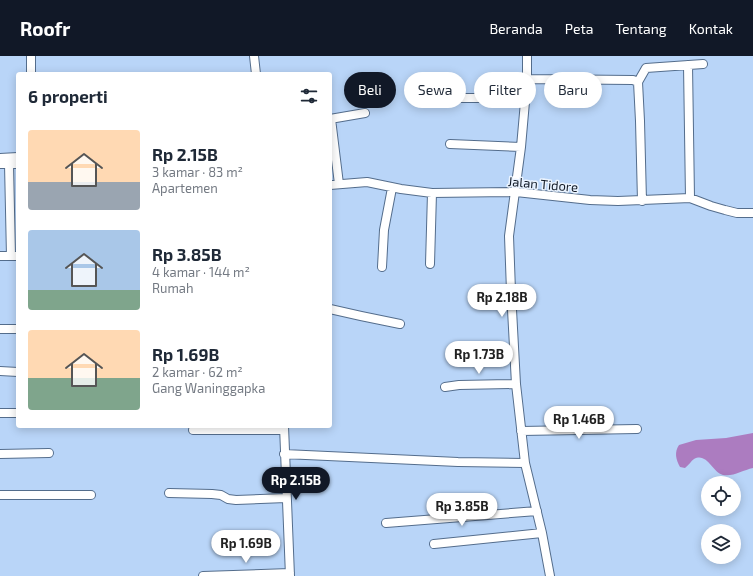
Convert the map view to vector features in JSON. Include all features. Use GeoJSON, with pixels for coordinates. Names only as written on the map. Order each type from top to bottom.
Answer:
{"type":"FeatureCollection","features":[{"type":"Feature","properties":{"kind":"street"},"geometry":{"type":"LineString","coordinates":[[31,56],[31,72]]}},
{"type":"Feature","properties":{"kind":"street"},"geometry":{"type":"LineString","coordinates":[[254,56],[256,72]]}},
{"type":"Feature","properties":{"kind":"street"},"geometry":{"type":"LineString","coordinates":[[527,56],[527,72]]}},
{"type":"Feature","properties":{"kind":"street"},"geometry":{"type":"LineString","coordinates":[[642,201],[638,82],[646,68],[703,64]]}},
{"type":"Feature","properties":{"kind":"street"},"geometry":{"type":"LineString","coordinates":[[688,65],[690,198]]}},
{"type":"Feature","properties":{"kind":"street"},"geometry":{"type":"LineString","coordinates":[[536,79],[630,80],[638,82]]}},
{"type":"Feature","properties":{"kind":"street"},"geometry":{"type":"LineString","coordinates":[[524,108],[509,244],[516,384],[525,463],[542,533],[548,576]]}},
{"type":"Feature","properties":{"kind":"street"},"geometry":{"type":"LineString","coordinates":[[332,119],[365,113]]}},
{"type":"Feature","properties":{"kind":"street"},"geometry":{"type":"LineString","coordinates":[[332,132],[340,184]]}},
{"type":"Feature","properties":{"kind":"street"},"geometry":{"type":"LineString","coordinates":[[450,144],[521,147]]}},
{"type":"Feature","properties":{"kind":"street"},"geometry":{"type":"LineString","coordinates":[[0,158],[16,157]]}},
{"type":"Feature","properties":{"kind":"street"},"geometry":{"type":"LineString","coordinates":[[0,164],[14,164],[15,256],[0,256]]}},
{"type":"Feature","properties":{"kind":"street","name":"Jalan Tidore"},"geometry":{"type":"LineString","coordinates":[[332,184],[367,182],[392,188],[432,193],[516,192],[590,200],[642,201],[690,198],[711,206],[737,213],[753,213]]}},
{"type":"Feature","properties":{"kind":"street"},"geometry":{"type":"LineString","coordinates":[[382,267],[384,230],[392,188]]}},
{"type":"Feature","properties":{"kind":"street"},"geometry":{"type":"LineString","coordinates":[[430,264],[432,193]]}},
{"type":"Feature","properties":{"kind":"street"},"geometry":{"type":"LineString","coordinates":[[332,309],[400,324]]}},
{"type":"Feature","properties":{"kind":"street"},"geometry":{"type":"LineString","coordinates":[[0,329],[16,329]]}},
{"type":"Feature","properties":{"kind":"street"},"geometry":{"type":"LineString","coordinates":[[0,371],[16,372]]}},
{"type":"Feature","properties":{"kind":"street"},"geometry":{"type":"LineString","coordinates":[[444,387],[459,385],[516,384]]}},
{"type":"Feature","properties":{"kind":"street"},"geometry":{"type":"LineString","coordinates":[[0,413],[16,413]]}},
{"type":"Feature","properties":{"kind":"street"},"geometry":{"type":"LineString","coordinates":[[193,430],[284,428],[290,574],[203,576]]}},
{"type":"Feature","properties":{"kind":"street"},"geometry":{"type":"LineString","coordinates":[[521,431],[637,430]]}},
{"type":"Feature","properties":{"kind":"street"},"geometry":{"type":"LineString","coordinates":[[0,454],[49,453]]}},
{"type":"Feature","properties":{"kind":"street"},"geometry":{"type":"LineString","coordinates":[[284,454],[458,462],[525,463]]}},
{"type":"Feature","properties":{"kind":"street"},"geometry":{"type":"LineString","coordinates":[[169,493],[212,494],[221,495],[228,499],[236,500],[286,498]]}},
{"type":"Feature","properties":{"kind":"street"},"geometry":{"type":"LineString","coordinates":[[0,495],[91,494]]}},
{"type":"Feature","properties":{"kind":"street"},"geometry":{"type":"LineString","coordinates":[[386,523],[537,511]]}},
{"type":"Feature","properties":{"kind":"street"},"geometry":{"type":"LineString","coordinates":[[434,544],[542,533]]}},
{"type":"Feature","properties":{"kind":"shaded area"},"geometry":{"type":"Polygon","coordinates":[[[753,433],[753,468],[734,474],[723,475],[702,458],[694,459],[685,468],[680,467],[677,462],[676,453],[679,445],[696,440],[726,438],[753,433]]]}}]}
